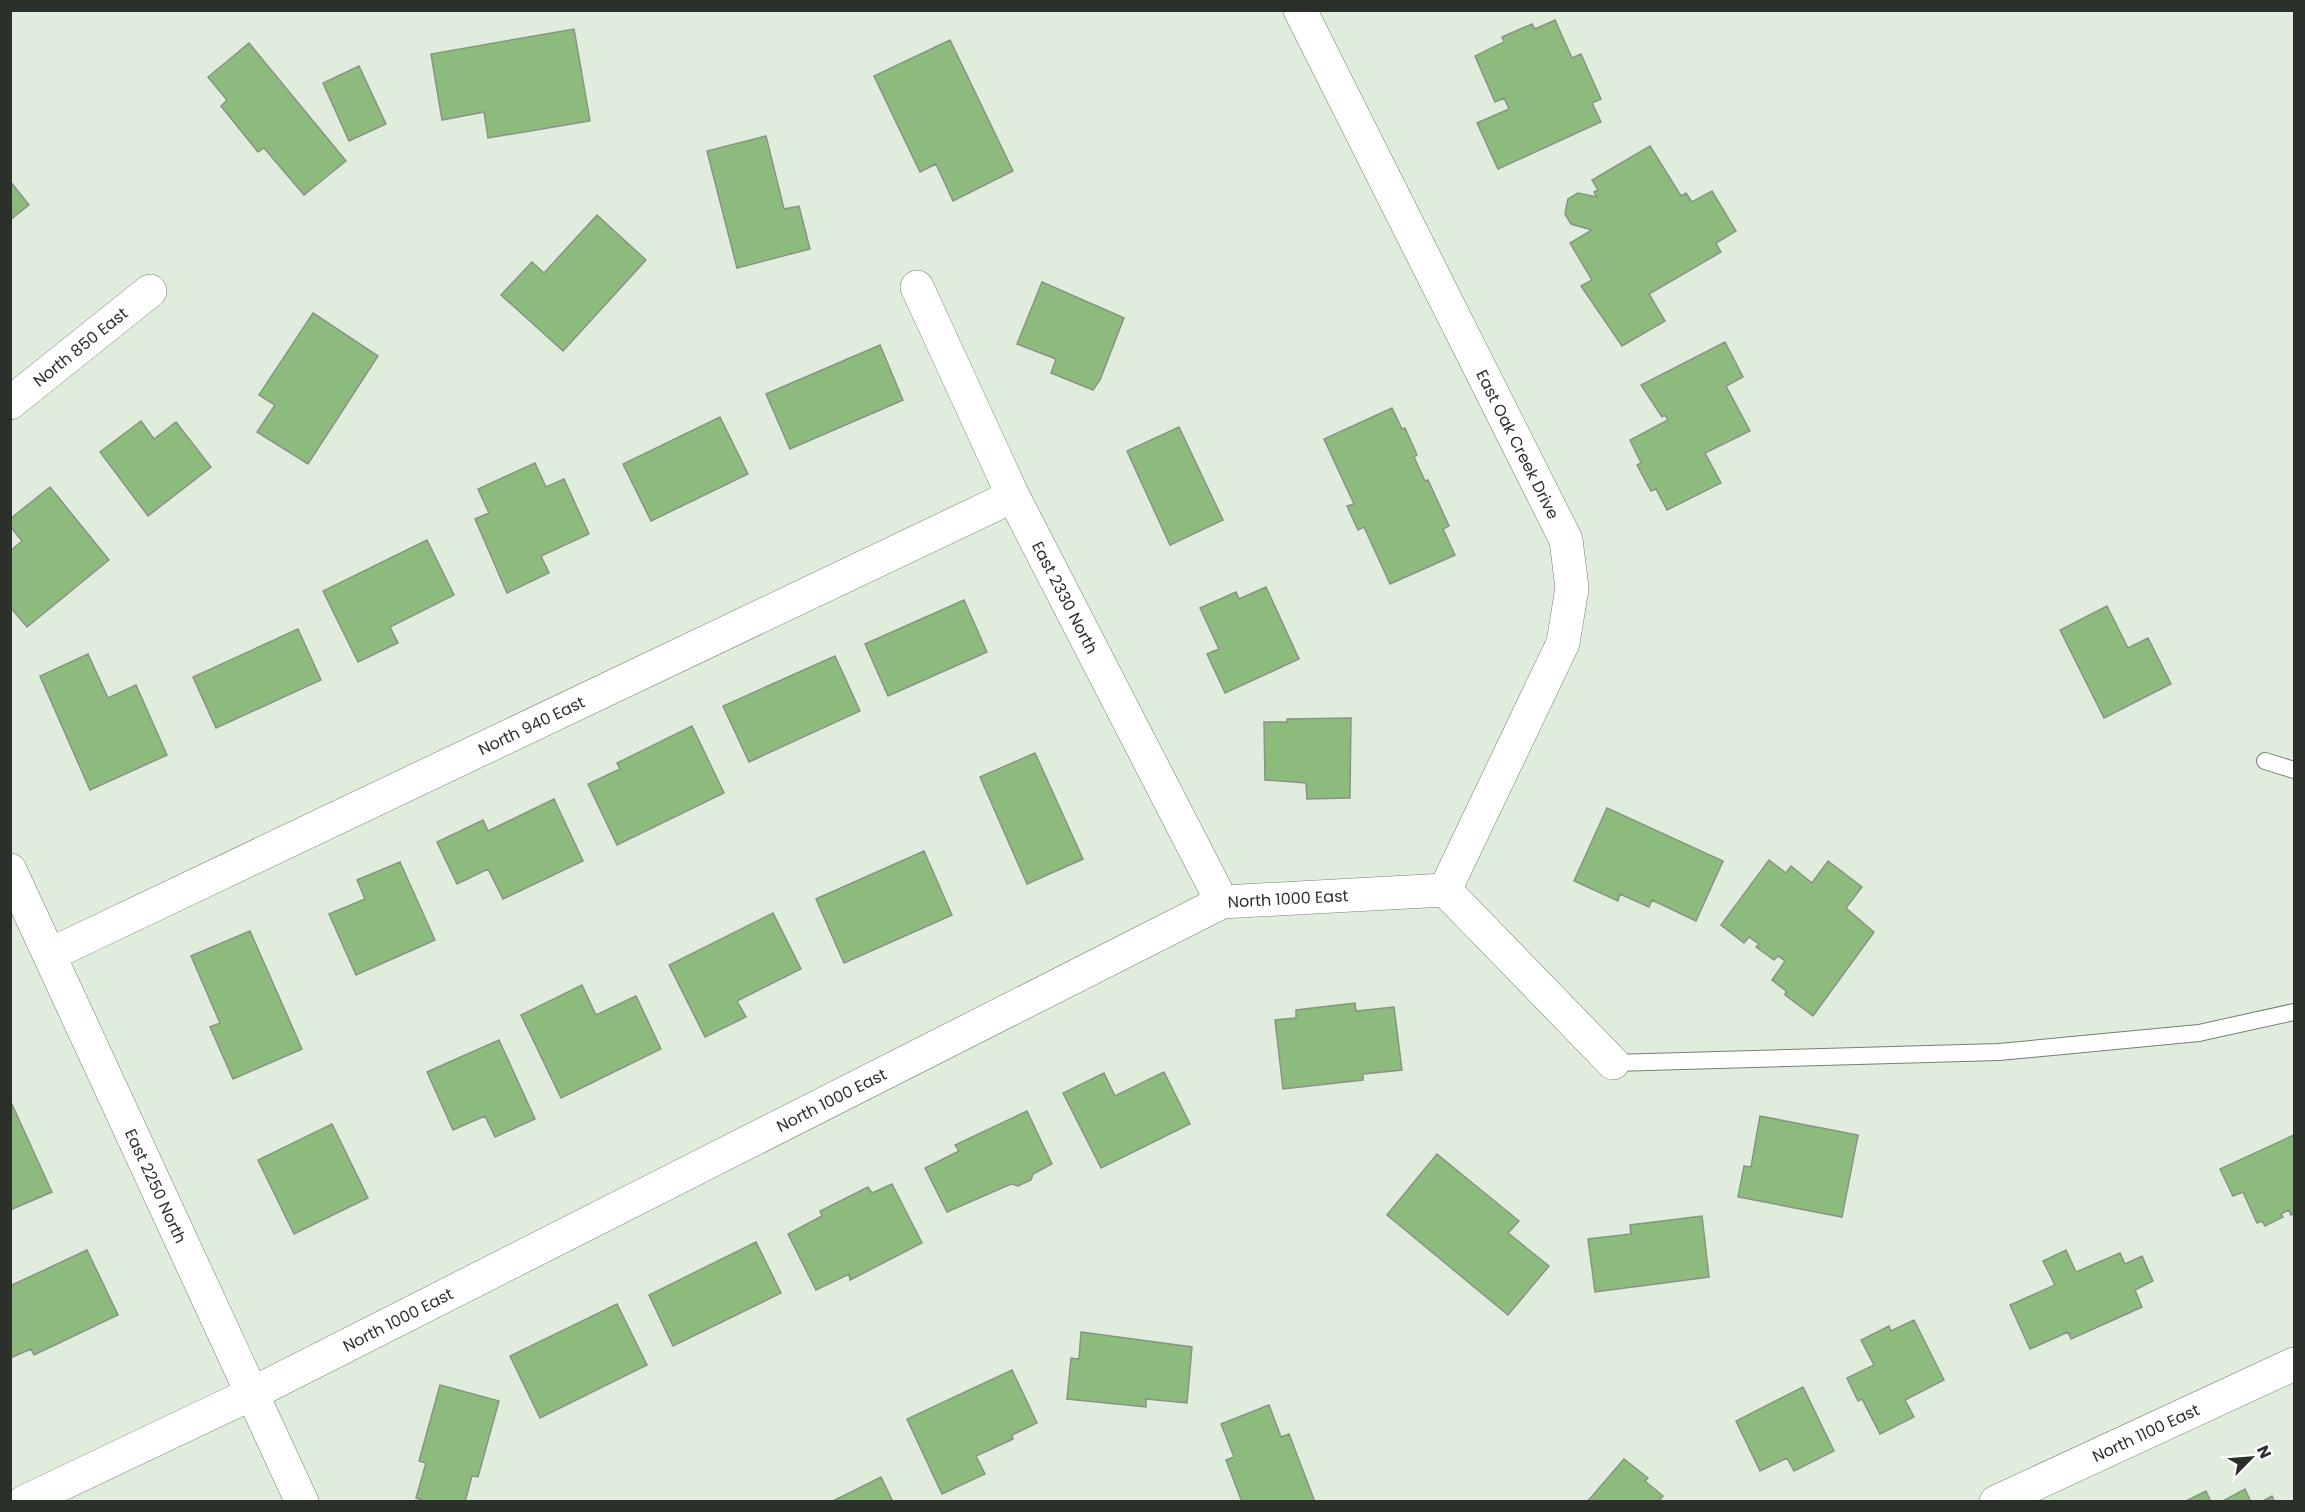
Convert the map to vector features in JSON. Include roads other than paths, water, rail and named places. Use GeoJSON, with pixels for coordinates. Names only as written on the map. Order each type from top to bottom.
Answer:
{"type":"FeatureCollection","features":[{"type":"Feature","properties":{"kind":"street","name":"East Oak Creek Drive"},"geometry":{"type":"LineString","coordinates":[[1300,10],[1566,540],[1572,588],[1563,643],[1445,890]]}},
{"type":"Feature","properties":{"kind":"street","name":"East 2330 North"},"geometry":{"type":"LineString","coordinates":[[916,287],[1013,496],[1222,902]]}},
{"type":"Feature","properties":{"kind":"street","name":"North 850 East"},"geometry":{"type":"LineString","coordinates":[[10,403],[150,291]]}},
{"type":"Feature","properties":{"kind":"street","name":"North 940 East"},"geometry":{"type":"LineString","coordinates":[[51,954],[1013,496]]}},
{"type":"Feature","properties":{"kind":"street","name":"East 2250 North"},"geometry":{"type":"LineString","coordinates":[[10,870],[51,954],[302,1502]]}},
{"type":"Feature","properties":{"kind":"street","name":"North 1000 East"},"geometry":{"type":"LineString","coordinates":[[24,1502],[251,1394],[1222,902],[1445,890]]}},
{"type":"Feature","properties":{"kind":"street"},"geometry":{"type":"LineString","coordinates":[[1445,890],[1613,1063]]}},
{"type":"Feature","properties":{"kind":"street","name":"North 1100 East"},"geometry":{"type":"LineString","coordinates":[[1996,1502],[2295,1364]]}},
{"type":"Feature","properties":{"kind":"lane"},"geometry":{"type":"LineString","coordinates":[[2265,761],[2295,770]]}},
{"type":"Feature","properties":{"kind":"lane"},"geometry":{"type":"LineString","coordinates":[[1613,1063],[2000,1052],[2199,1033],[2295,1012]]}}]}
